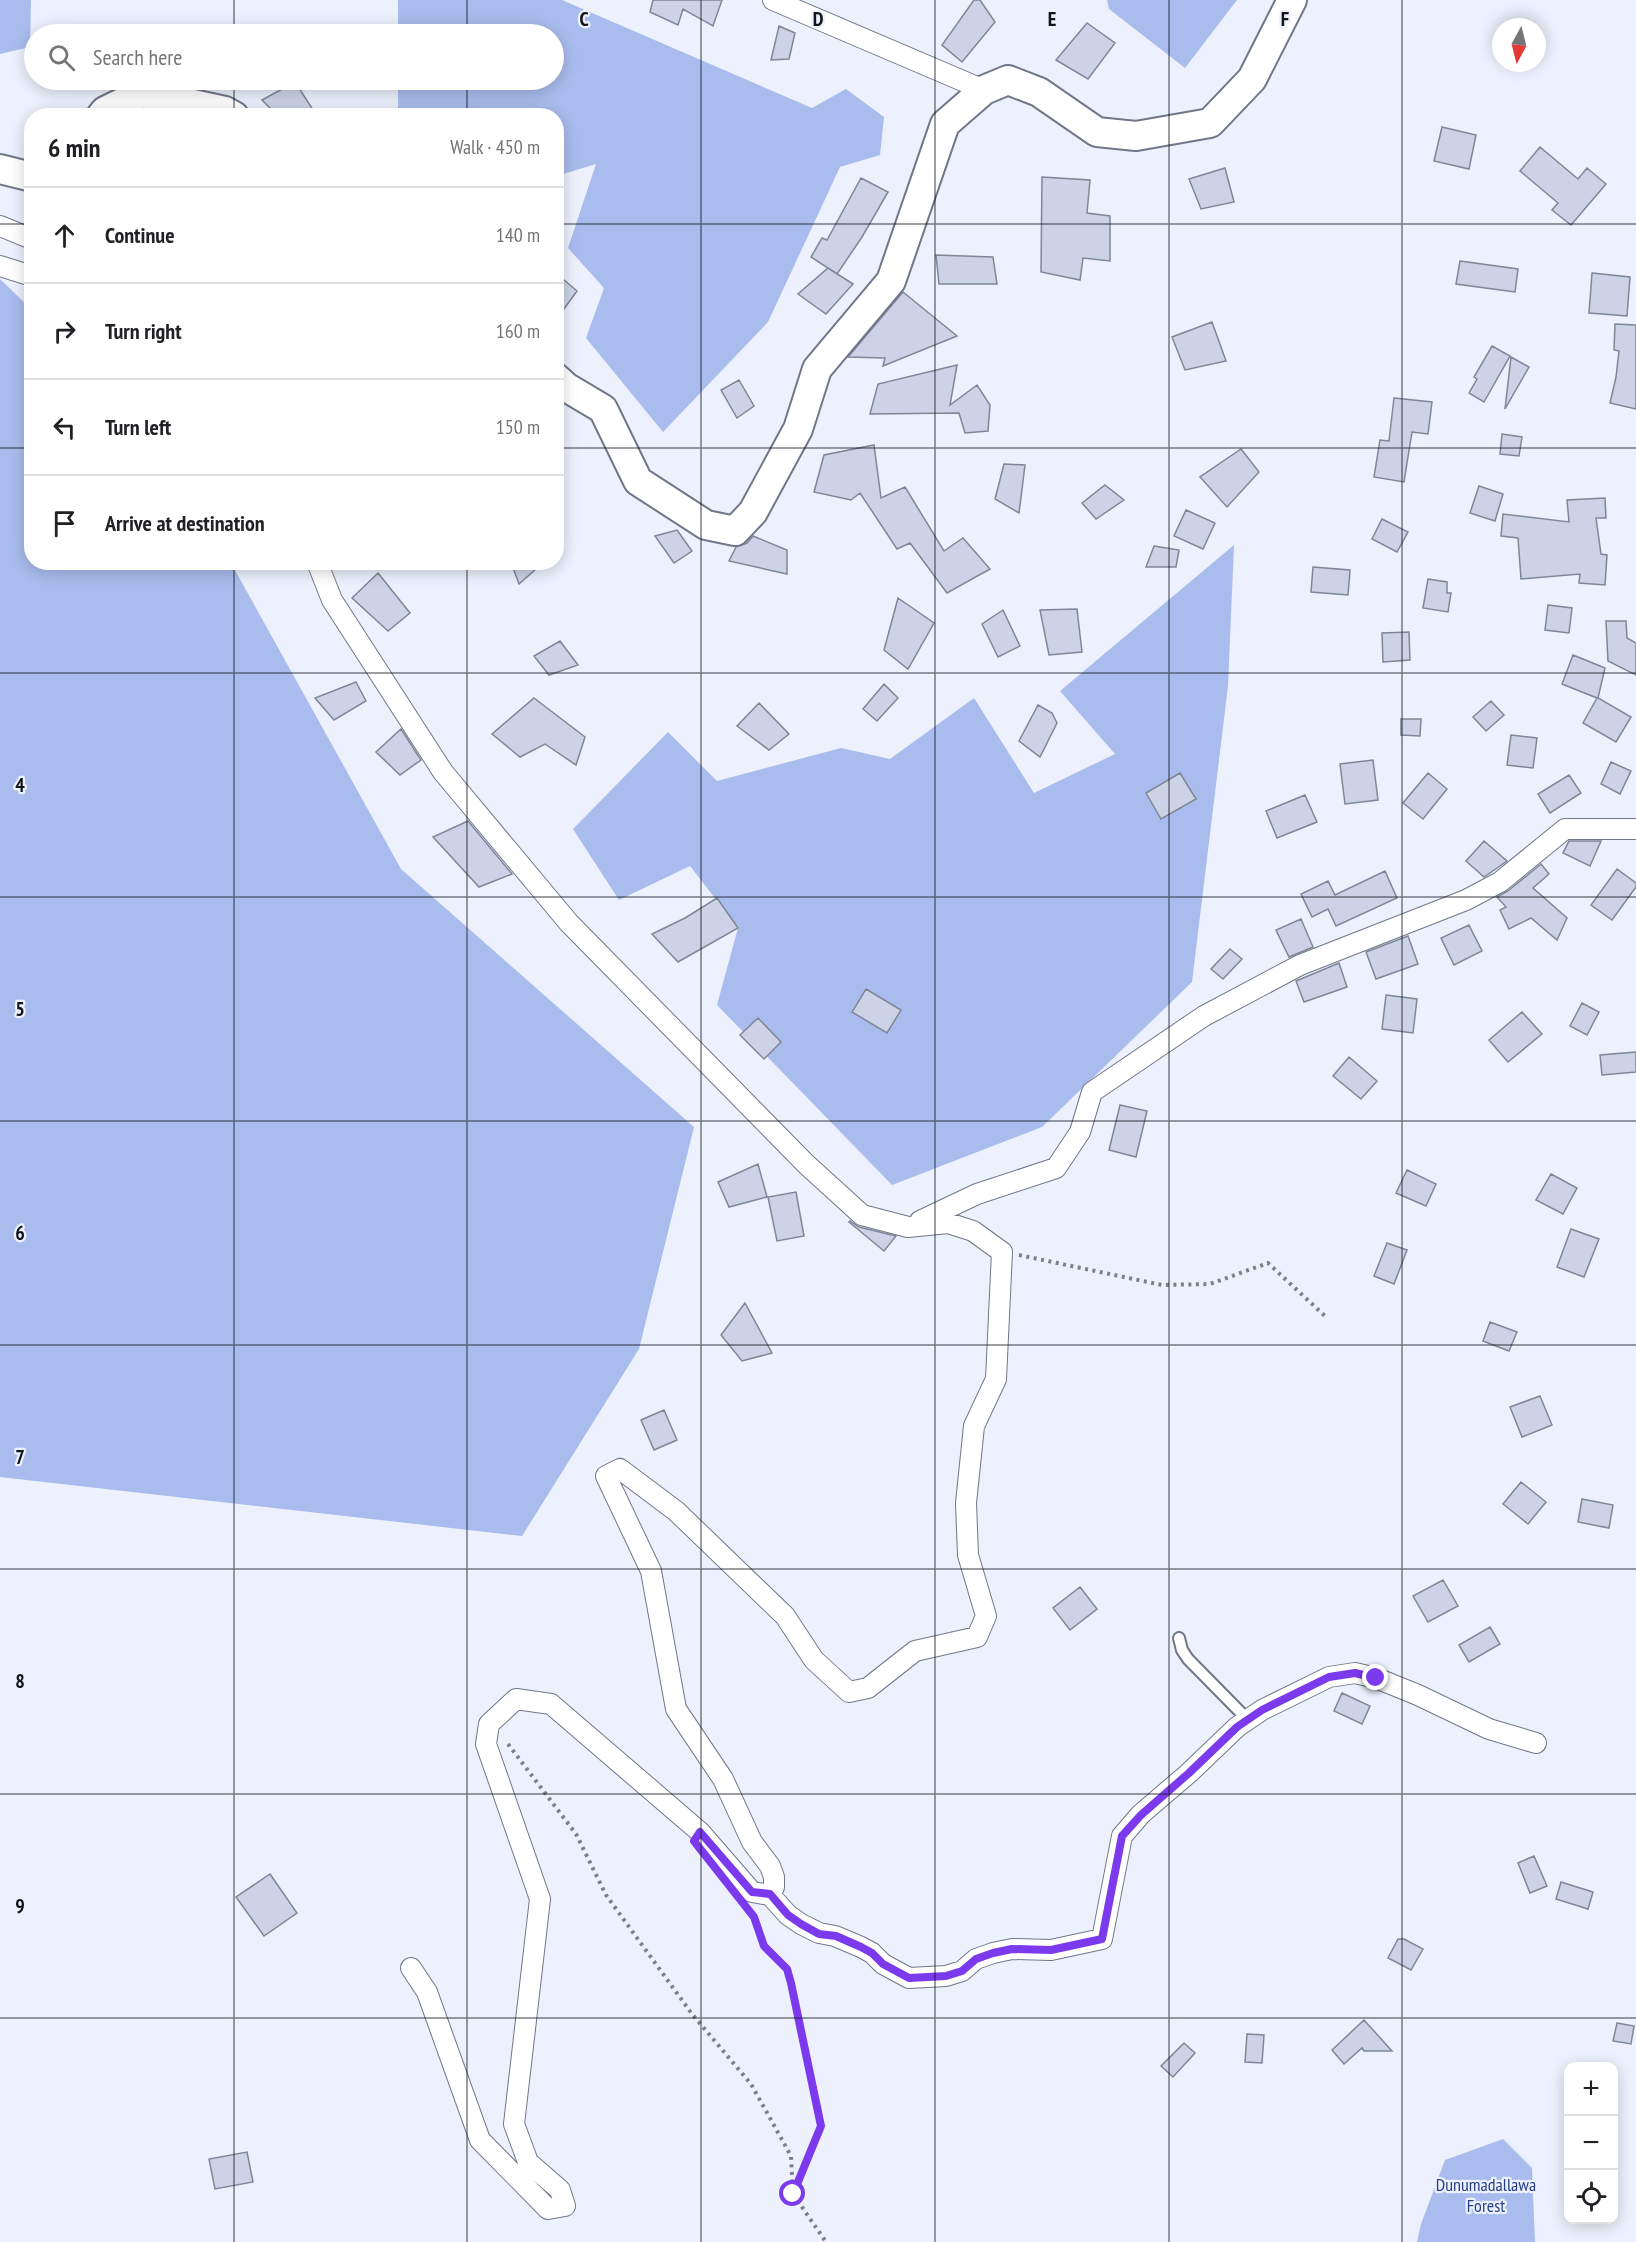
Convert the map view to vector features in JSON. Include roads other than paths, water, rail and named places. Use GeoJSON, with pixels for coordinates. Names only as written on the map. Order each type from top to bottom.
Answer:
{"type":"FeatureCollection","features":[{"type":"Feature","properties":{"kind":"street"},"geometry":{"type":"LineString","coordinates":[[773,0],[984,90]]}},
{"type":"Feature","properties":{"kind":"street"},"geometry":{"type":"LineString","coordinates":[[564,385],[603,409],[638,481],[706,525],[735,531],[753,512],[798,429],[817,369],[891,280],[945,124],[984,90],[1008,80],[1039,92],[1097,132],[1136,136],[1210,123],[1252,79],[1292,0]]}},
{"type":"Feature","properties":{"kind":"street"},"geometry":{"type":"LineString","coordinates":[[111,108],[142,93],[211,108]]}},
{"type":"Feature","properties":{"kind":"street"},"geometry":{"type":"LineString","coordinates":[[0,169],[24,175]]}},
{"type":"Feature","properties":{"kind":"street"},"geometry":{"type":"LineString","coordinates":[[0,226],[24,236]]}},
{"type":"Feature","properties":{"kind":"street"},"geometry":{"type":"LineString","coordinates":[[0,266],[24,274]]}},
{"type":"Feature","properties":{"kind":"street"},"geometry":{"type":"LineString","coordinates":[[320,570],[332,600],[443,772],[569,923],[806,1164],[862,1215],[908,1227],[948,1222],[974,1231],[1002,1252],[996,1379],[974,1426],[966,1503],[968,1555],[986,1616],[977,1637],[915,1651],[868,1688],[849,1692],[814,1660],[785,1616],[676,1511],[620,1469],[606,1476],[651,1571],[676,1708],[723,1779],[752,1842],[770,1866],[774,1877],[774,1887],[770,1894]]}},
{"type":"Feature","properties":{"kind":"street"},"geometry":{"type":"LineString","coordinates":[[908,1227],[977,1194],[1056,1168],[1080,1132],[1092,1092],[1204,1016],[1300,965],[1466,900],[1500,882],[1565,829],[1636,829]]}},
{"type":"Feature","properties":{"kind":"street"},"geometry":{"type":"LineString","coordinates":[[411,1968],[427,1992],[480,2140],[548,2209],[565,2206],[560,2190],[528,2162],[514,2124],[540,1899],[486,1744],[489,1724],[516,1699],[551,1704],[700,1832],[752,1892],[770,1894],[788,1915],[801,1924],[819,1934],[836,1936],[861,1947],[872,1953],[883,1964],[909,1978],[946,1976],[962,1971],[976,1959],[1012,1949],[1051,1950],[1102,1939],[1122,1836],[1141,1815],[1237,1727],[1329,1677],[1355,1673],[1376,1678],[1418,1695],[1489,1730],[1536,1743]]}},
{"type":"Feature","properties":{"kind":"lane"},"geometry":{"type":"LineString","coordinates":[[1179,1638],[1182,1650],[1188,1659],[1248,1720]]}},
{"type":"Feature","properties":{"kind":"park label","name":"Dunumadallawa Forest"},"geometry":{"type":"Point","coordinates":[1486,2195]}}]}
